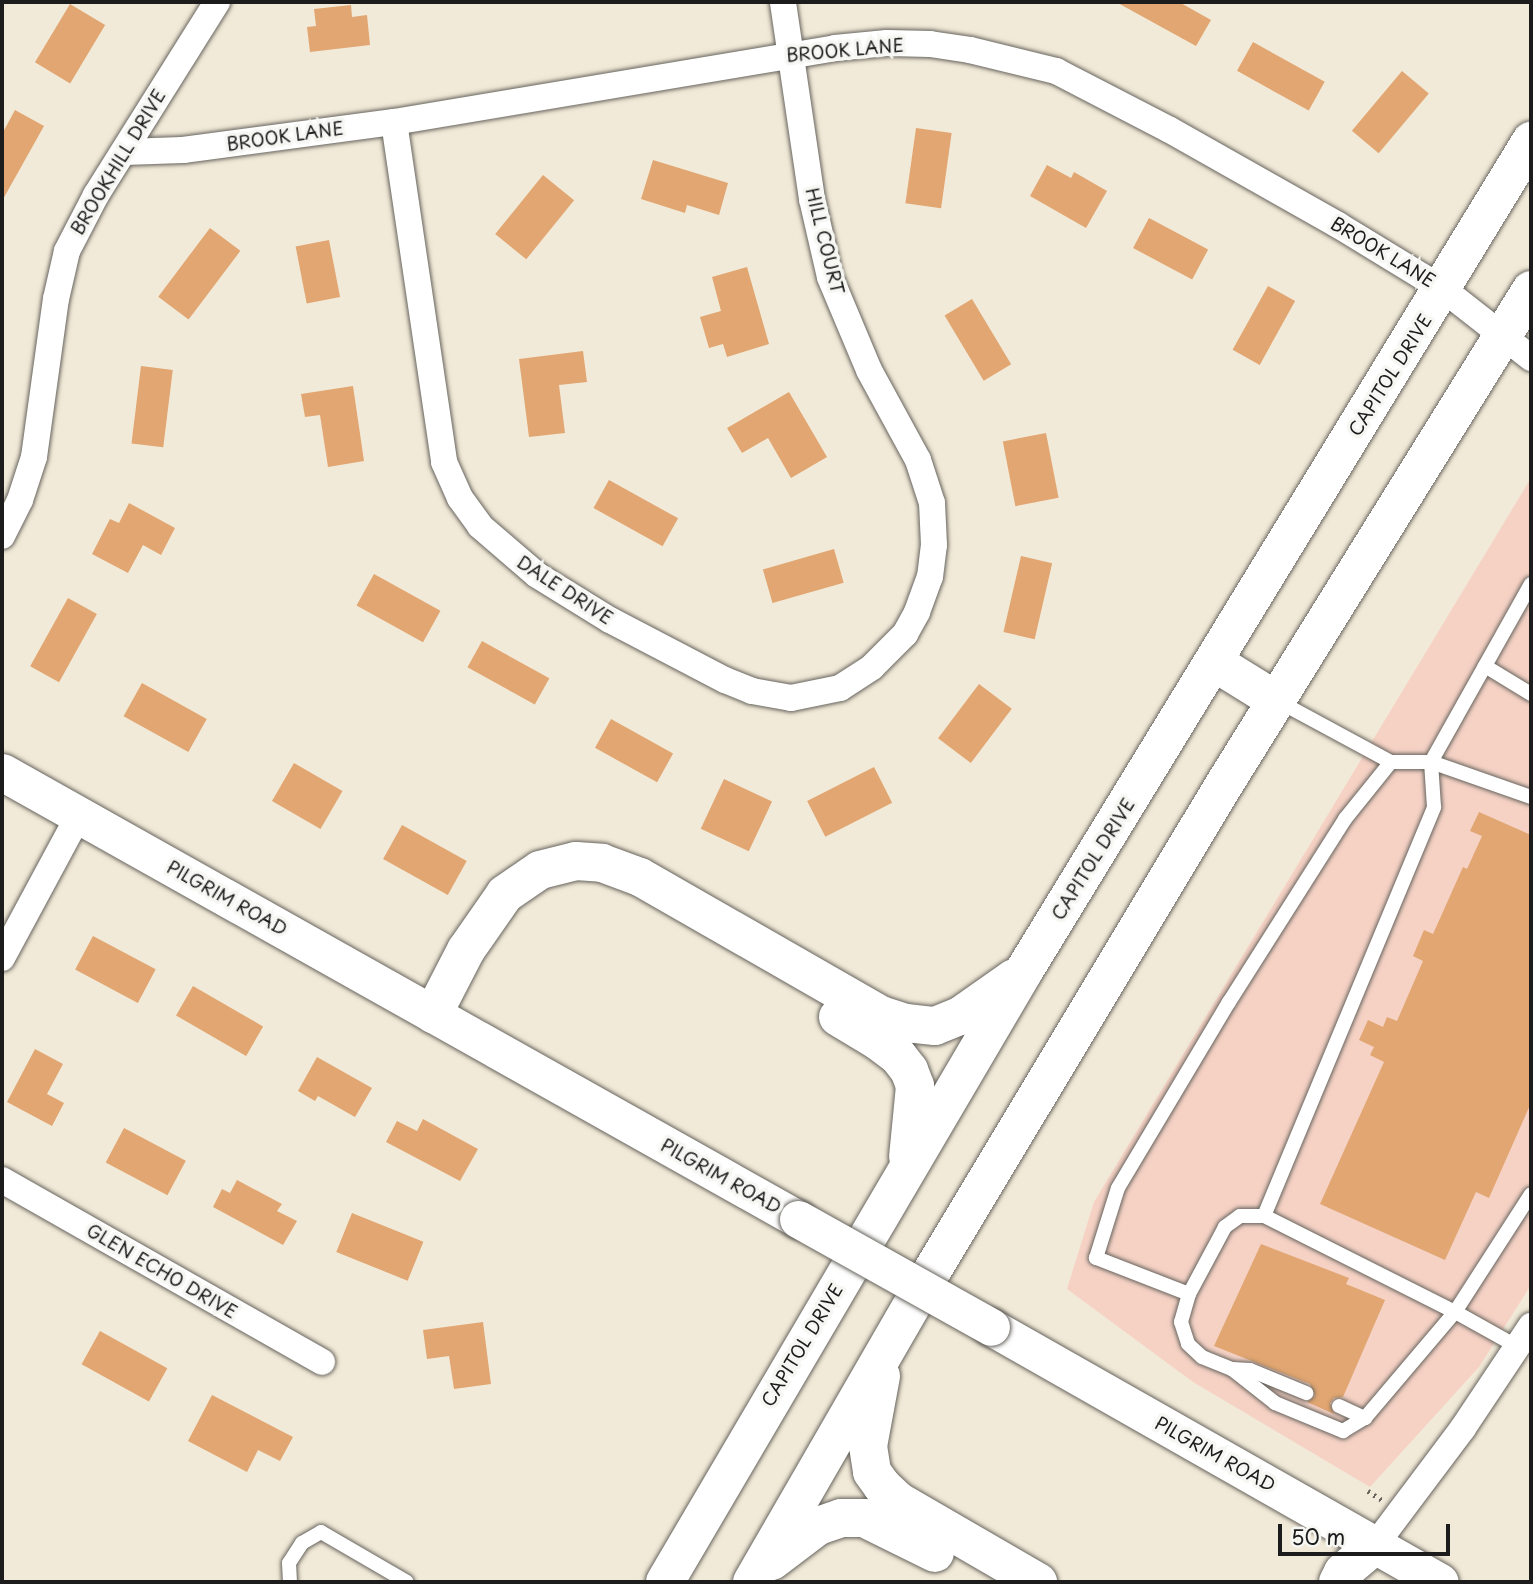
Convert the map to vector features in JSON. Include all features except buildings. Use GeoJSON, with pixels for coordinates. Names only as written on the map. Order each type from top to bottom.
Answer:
{"type":"FeatureCollection","features":[{"type":"Feature","properties":{"kind":"main road","name":"CAPITOL DRIVE"},"geometry":{"type":"LineString","coordinates":[[665,1582],[1024,971],[1531,141]]}},
{"type":"Feature","properties":{"kind":"main road"},"geometry":{"type":"LineString","coordinates":[[754,1578],[886,1349],[1277,701],[1518,347],[1531,290]]}},
{"type":"Feature","properties":{"kind":"main road"},"geometry":{"type":"LineString","coordinates":[[1214,662],[1277,701]]}},
{"type":"Feature","properties":{"kind":"main road","name":"PILGRIM ROAD"},"geometry":{"type":"LineString","coordinates":[[2,772],[1440,1582]]}},
{"type":"Feature","properties":{"kind":"main road"},"geometry":{"type":"LineString","coordinates":[[444,1020],[466,950],[505,894],[520,881],[540,870],[576,861],[602,863],[640,877],[881,1015],[906,1023],[935,1026],[960,1016],[1024,971]]}},
{"type":"Feature","properties":{"kind":"main road"},"geometry":{"type":"LineString","coordinates":[[444,1020],[504,931],[529,902],[570,885],[613,888],[853,1025],[898,1056],[909,1070],[915,1086],[905,1171]]}},
{"type":"Feature","properties":{"kind":"main road"},"geometry":{"type":"LineString","coordinates":[[886,1349],[868,1446],[872,1472],[881,1486],[898,1502],[1038,1582]]}},
{"type":"Feature","properties":{"kind":"main road"},"geometry":{"type":"LineString","coordinates":[[754,1578],[818,1526],[841,1518],[864,1518],[890,1528],[987,1582]]}},
{"type":"Feature","properties":{"kind":"main road"},"geometry":{"type":"LineString","coordinates":[[1338,1582],[1343,1572],[1376,1545]]}},
{"type":"Feature","properties":{"kind":"main road"},"geometry":{"type":"LineString","coordinates":[[1373,1582],[1376,1545]]}},
{"type":"Feature","properties":{"kind":"street","name":"BROOKHILL DRIVE"},"geometry":{"type":"LineString","coordinates":[[2,536],[20,500],[34,457],[56,299],[67,251],[85,214],[217,2]]}},
{"type":"Feature","properties":{"kind":"street","name":"HILL COURT"},"geometry":{"type":"LineString","coordinates":[[783,2],[812,199],[830,278],[869,370],[918,460],[932,503],[934,545]]}},
{"type":"Feature","properties":{"kind":"street","name":"BROOK LANE"},"geometry":{"type":"LineString","coordinates":[[124,152],[183,150],[394,122],[790,54],[887,43],[930,44],[1008,57],[1056,72],[1182,136],[1443,289],[1518,347]]}},
{"type":"Feature","properties":{"kind":"street","name":"DALE DRIVE"},"geometry":{"type":"LineString","coordinates":[[394,122],[444,462],[460,498],[480,526],[537,575],[610,620],[725,680],[772,696],[810,696],[840,688],[853,681],[905,634],[930,577],[934,545]]}},
{"type":"Feature","properties":{"kind":"street"},"geometry":{"type":"LineString","coordinates":[[2,958],[79,815]]}},
{"type":"Feature","properties":{"kind":"street","name":"GLEN ECHO DRIVE"},"geometry":{"type":"LineString","coordinates":[[2,1181],[322,1362]]}},
{"type":"Feature","properties":{"kind":"street"},"geometry":{"type":"LineString","coordinates":[[1376,1545],[1464,1428],[1524,1336]]}},
{"type":"Feature","properties":{"kind":"lane"},"geometry":{"type":"LineString","coordinates":[[1264,1216],[1434,807],[1431,762],[1531,584]]}},
{"type":"Feature","properties":{"kind":"lane"},"geometry":{"type":"LineString","coordinates":[[1485,666],[1531,694]]}},
{"type":"Feature","properties":{"kind":"lane"},"geometry":{"type":"LineString","coordinates":[[1277,701],[1391,762],[1431,762],[1531,797]]}},
{"type":"Feature","properties":{"kind":"lane"},"geometry":{"type":"LineString","coordinates":[[1189,1294],[1096,1258],[1118,1188],[1229,1002],[1345,819],[1391,762]]}},
{"type":"Feature","properties":{"kind":"lane"},"geometry":{"type":"LineString","coordinates":[[1524,1336],[1455,1311],[1264,1216],[1240,1216],[1226,1227],[1189,1294],[1181,1322],[1188,1344],[1202,1357],[1232,1369],[1275,1403],[1334,1429],[1343,1430],[1365,1418],[1455,1311],[1531,1194]]}},
{"type":"Feature","properties":{"kind":"lane"},"geometry":{"type":"LineString","coordinates":[[1232,1369],[1250,1370],[1306,1392]]}},
{"type":"Feature","properties":{"kind":"lane"},"geometry":{"type":"LineString","coordinates":[[1339,1406],[1365,1418]]}},
{"type":"Feature","properties":{"kind":"lane"},"geometry":{"type":"LineString","coordinates":[[290,1582],[289,1563],[302,1542],[321,1532],[407,1582]]}},
{"type":"Feature","properties":{"kind":"shaded area"},"geometry":{"type":"Polygon","coordinates":[[[1531,478],[1531,1285],[1479,1367],[1370,1487],[1193,1382],[1067,1289],[1094,1202],[1531,478]]]}}]}
